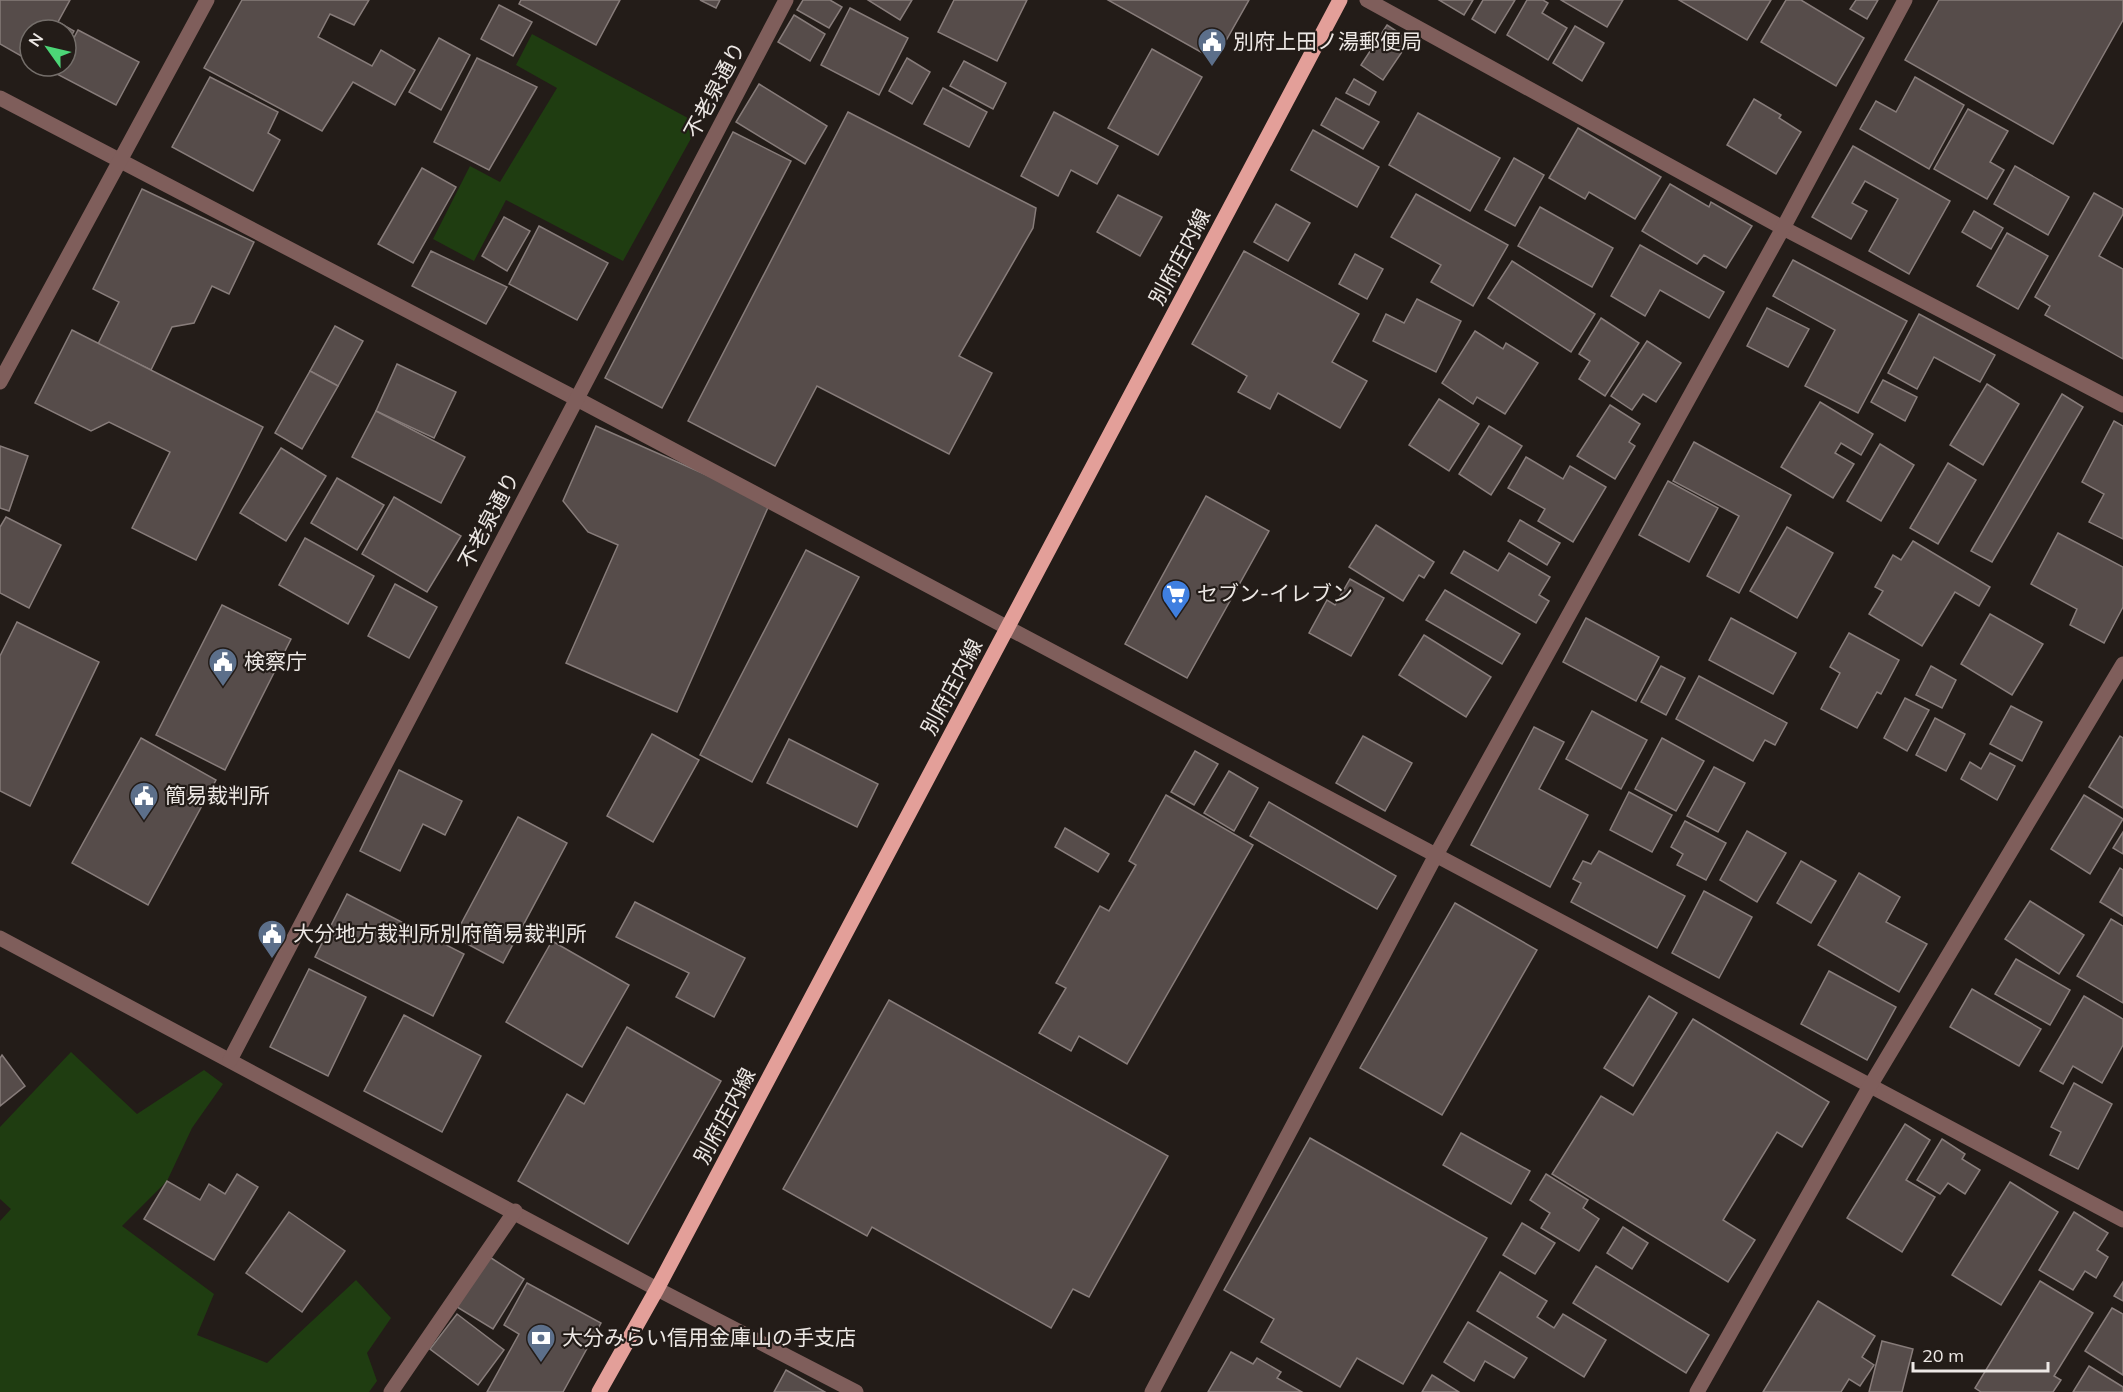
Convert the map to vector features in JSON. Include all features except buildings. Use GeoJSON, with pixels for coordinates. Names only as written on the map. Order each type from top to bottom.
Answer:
{"type":"FeatureCollection","features":[{"type":"Feature","properties":{"kind":"main road","name":"別府庄内線"},"geometry":{"type":"LineString","coordinates":[[599,1392],[657,1289],[1340,0]]}},
{"type":"Feature","properties":{"kind":"street"},"geometry":{"type":"LineString","coordinates":[[0,382],[207,0]]}},
{"type":"Feature","properties":{"kind":"street","name":"不老泉通り"},"geometry":{"type":"LineString","coordinates":[[230,1060],[786,0]]}},
{"type":"Feature","properties":{"kind":"street"},"geometry":{"type":"LineString","coordinates":[[1367,0],[1783,228],[2123,405]]}},
{"type":"Feature","properties":{"kind":"street"},"geometry":{"type":"LineString","coordinates":[[1152,1392],[1436,855],[1783,228],[1905,0]]}},
{"type":"Feature","properties":{"kind":"street"},"geometry":{"type":"LineString","coordinates":[[0,98],[577,399],[2123,1220]]}},
{"type":"Feature","properties":{"kind":"street"},"geometry":{"type":"LineString","coordinates":[[1697,1392],[1870,1086],[2123,664]]}},
{"type":"Feature","properties":{"kind":"street"},"geometry":{"type":"LineString","coordinates":[[2,945],[230,1060],[657,1289],[856,1392]]}},
{"type":"Feature","properties":{"kind":"street"},"geometry":{"type":"LineString","coordinates":[[391,1392],[514,1211]]}},
{"type":"Feature","properties":{"kind":"green space"},"geometry":{"type":"Polygon","coordinates":[[[532,34],[699,124],[623,261],[506,200],[474,261],[433,239],[470,166],[500,182],[557,88],[516,65],[532,34]]]}},
{"type":"Feature","properties":{"kind":"green space"},"geometry":{"type":"Polygon","coordinates":[[[71,1052],[137,1114],[204,1070],[223,1084],[192,1128],[167,1181],[122,1226],[214,1294],[197,1335],[267,1363],[356,1280],[391,1318],[367,1353],[377,1381],[369,1392],[0,1392],[0,1221],[11,1209],[0,1199],[0,1127],[71,1052]]]}},
{"type":"Feature","properties":{"kind":"place","name":"別府上田ノ湯郵便局"},"geometry":{"type":"Point","coordinates":[1212,68]}},
{"type":"Feature","properties":{"kind":"place","name":"セブン-イレブン"},"geometry":{"type":"Point","coordinates":[1176,620]}},
{"type":"Feature","properties":{"kind":"place","name":"検察庁"},"geometry":{"type":"Point","coordinates":[223,688]}},
{"type":"Feature","properties":{"kind":"place","name":"簡易裁判所"},"geometry":{"type":"Point","coordinates":[144,822]}},
{"type":"Feature","properties":{"kind":"place","name":"大分地方裁判所別府簡易裁判所"},"geometry":{"type":"Point","coordinates":[272,960]}},
{"type":"Feature","properties":{"kind":"place","name":"大分みらい信用金庫山の手支店"},"geometry":{"type":"Point","coordinates":[541,1364]}}]}
